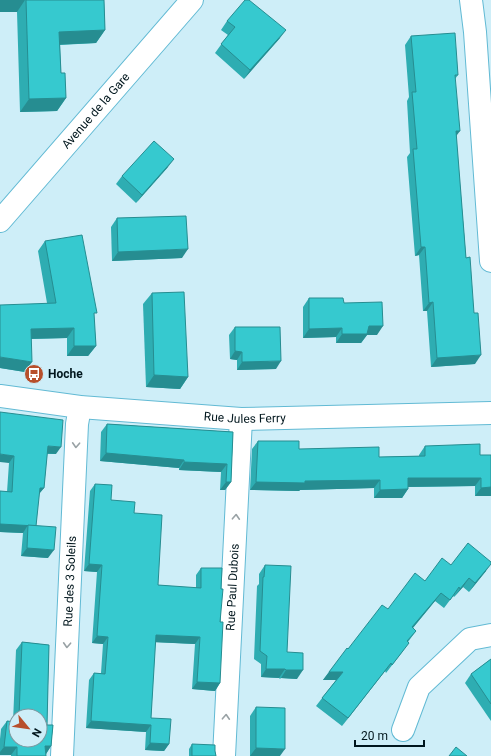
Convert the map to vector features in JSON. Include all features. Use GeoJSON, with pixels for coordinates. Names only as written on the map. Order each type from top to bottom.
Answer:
{"type":"FeatureCollection","features":[{"type":"Feature","properties":{"kind":"street","name":"Avenue de la Gare"},"geometry":{"type":"LineString","coordinates":[[0,221],[192,0]]}},
{"type":"Feature","properties":{"kind":"street"},"geometry":{"type":"LineString","coordinates":[[472,0],[491,261]]}},
{"type":"Feature","properties":{"kind":"street","name":"Rue Jules Ferry"},"geometry":{"type":"LineString","coordinates":[[0,396],[80,407],[241,419],[491,413]]}},
{"type":"Feature","properties":{"kind":"street","name":"Rue des 3 Soleils"},"geometry":{"type":"LineString","coordinates":[[62,756],[77,424],[80,407]]}},
{"type":"Feature","properties":{"kind":"street","name":"Rue Paul Dubois"},"geometry":{"type":"LineString","coordinates":[[224,756],[241,419]]}},
{"type":"Feature","properties":{"kind":"street"},"geometry":{"type":"LineString","coordinates":[[403,730],[420,687],[470,639],[491,635]]}},
{"type":"Feature","properties":{"kind":"building"},"geometry":{"type":"Polygon","coordinates":[[[26,0],[104,0],[105,30],[59,32],[61,73],[65,73],[66,98],[29,99],[26,0]]]}},
{"type":"Feature","properties":{"kind":"building"},"geometry":{"type":"Polygon","coordinates":[[[245,0],[249,0],[286,30],[250,70],[221,44],[235,27],[227,21],[245,0]]]}},
{"type":"Feature","properties":{"kind":"building"},"geometry":{"type":"Polygon","coordinates":[[[455,33],[458,75],[455,75],[460,131],[456,131],[466,258],[470,257],[474,313],[478,313],[481,355],[437,358],[433,302],[429,303],[425,247],[421,247],[413,149],[417,149],[412,92],[416,92],[411,36],[455,33]]]}},
{"type":"Feature","properties":{"kind":"building"},"geometry":{"type":"Polygon","coordinates":[[[154,141],[174,159],[142,195],[122,176],[154,141]]]}},
{"type":"Feature","properties":{"kind":"building"},"geometry":{"type":"Polygon","coordinates":[[[186,216],[188,249],[118,252],[117,218],[186,216]]]}},
{"type":"Feature","properties":{"kind":"building"},"geometry":{"type":"Polygon","coordinates":[[[82,235],[97,313],[94,313],[96,346],[74,346],[74,328],[31,329],[32,362],[0,357],[0,305],[56,303],[45,241],[82,235]]]}},
{"type":"Feature","properties":{"kind":"building"},"geometry":{"type":"Polygon","coordinates":[[[184,292],[188,377],[154,375],[152,293],[184,292]]]}},
{"type":"Feature","properties":{"kind":"building"},"geometry":{"type":"Polygon","coordinates":[[[309,298],[343,298],[344,303],[382,302],[383,326],[369,326],[367,334],[342,334],[342,328],[309,329],[309,298]]]}},
{"type":"Feature","properties":{"kind":"building"},"geometry":{"type":"Polygon","coordinates":[[[235,327],[280,327],[281,361],[242,362],[242,352],[235,351],[235,327]]]}},
{"type":"Feature","properties":{"kind":"building"},"geometry":{"type":"Polygon","coordinates":[[[0,412],[63,420],[61,447],[48,446],[44,488],[40,488],[36,526],[0,524],[0,491],[12,492],[14,456],[0,454],[0,412]]]}},
{"type":"Feature","properties":{"kind":"building"},"geometry":{"type":"Polygon","coordinates":[[[107,424],[233,432],[231,482],[226,482],[227,464],[184,462],[184,460],[106,453],[107,424]]]}},
{"type":"Feature","properties":{"kind":"building"},"geometry":{"type":"Polygon","coordinates":[[[258,441],[299,441],[299,449],[379,447],[379,457],[425,456],[425,446],[480,444],[480,455],[491,455],[491,487],[481,488],[481,478],[408,478],[408,489],[380,490],[380,480],[305,481],[305,483],[256,482],[258,441]]]}},
{"type":"Feature","properties":{"kind":"building"},"geometry":{"type":"Polygon","coordinates":[[[95,484],[112,485],[111,500],[135,502],[134,513],[162,515],[158,585],[201,588],[201,568],[222,568],[221,589],[223,589],[220,622],[223,622],[220,683],[197,682],[200,637],[156,635],[151,718],[171,719],[169,744],[150,743],[151,725],[91,721],[94,673],[105,674],[108,637],[97,636],[102,565],[89,564],[95,484]]]}},
{"type":"Feature","properties":{"kind":"building"},"geometry":{"type":"Polygon","coordinates":[[[28,525],[56,527],[54,550],[27,548],[28,525]]]}},
{"type":"Feature","properties":{"kind":"building"},"geometry":{"type":"Polygon","coordinates":[[[468,543],[491,562],[491,564],[475,583],[469,578],[460,589],[459,587],[450,600],[441,593],[412,627],[416,631],[407,641],[409,643],[392,665],[391,663],[348,718],[322,698],[343,672],[329,672],[382,605],[388,609],[415,573],[425,581],[442,558],[451,565],[468,543]]]}},
{"type":"Feature","properties":{"kind":"building"},"geometry":{"type":"Polygon","coordinates":[[[265,565],[291,566],[287,652],[303,653],[303,670],[266,669],[267,656],[260,651],[263,577],[265,565]]]}},
{"type":"Feature","properties":{"kind":"building"},"geometry":{"type":"Polygon","coordinates":[[[22,642],[49,645],[47,708],[19,708],[22,642]]]}},
{"type":"Feature","properties":{"kind":"building"},"geometry":{"type":"Polygon","coordinates":[[[491,659],[491,704],[471,674],[491,659]]]}},
{"type":"Feature","properties":{"kind":"building"},"geometry":{"type":"Polygon","coordinates":[[[256,707],[285,708],[285,749],[256,748],[256,707]]]}},
{"type":"Feature","properties":{"kind":"building"},"geometry":{"type":"Polygon","coordinates":[[[7,721],[8,747],[4,747],[7,721]]]}},
{"type":"Feature","properties":{"kind":"building"},"geometry":{"type":"Polygon","coordinates":[[[48,725],[53,725],[51,746],[48,746],[48,725]]]}},
{"type":"Feature","properties":{"kind":"building"},"geometry":{"type":"Polygon","coordinates":[[[192,744],[215,745],[216,756],[192,756],[192,744]]]}},
{"type":"Feature","properties":{"kind":"building"},"geometry":{"type":"Polygon","coordinates":[[[456,747],[467,756],[449,756],[456,747]]]}},
{"type":"Feature","properties":{"kind":"building"},"geometry":{"type":"Polygon","coordinates":[[[17,748],[45,748],[46,756],[17,756],[17,748]]]}},
{"type":"Feature","properties":{"kind":"place","name":"Hoche"},"geometry":{"type":"Point","coordinates":[34,374]}}]}
